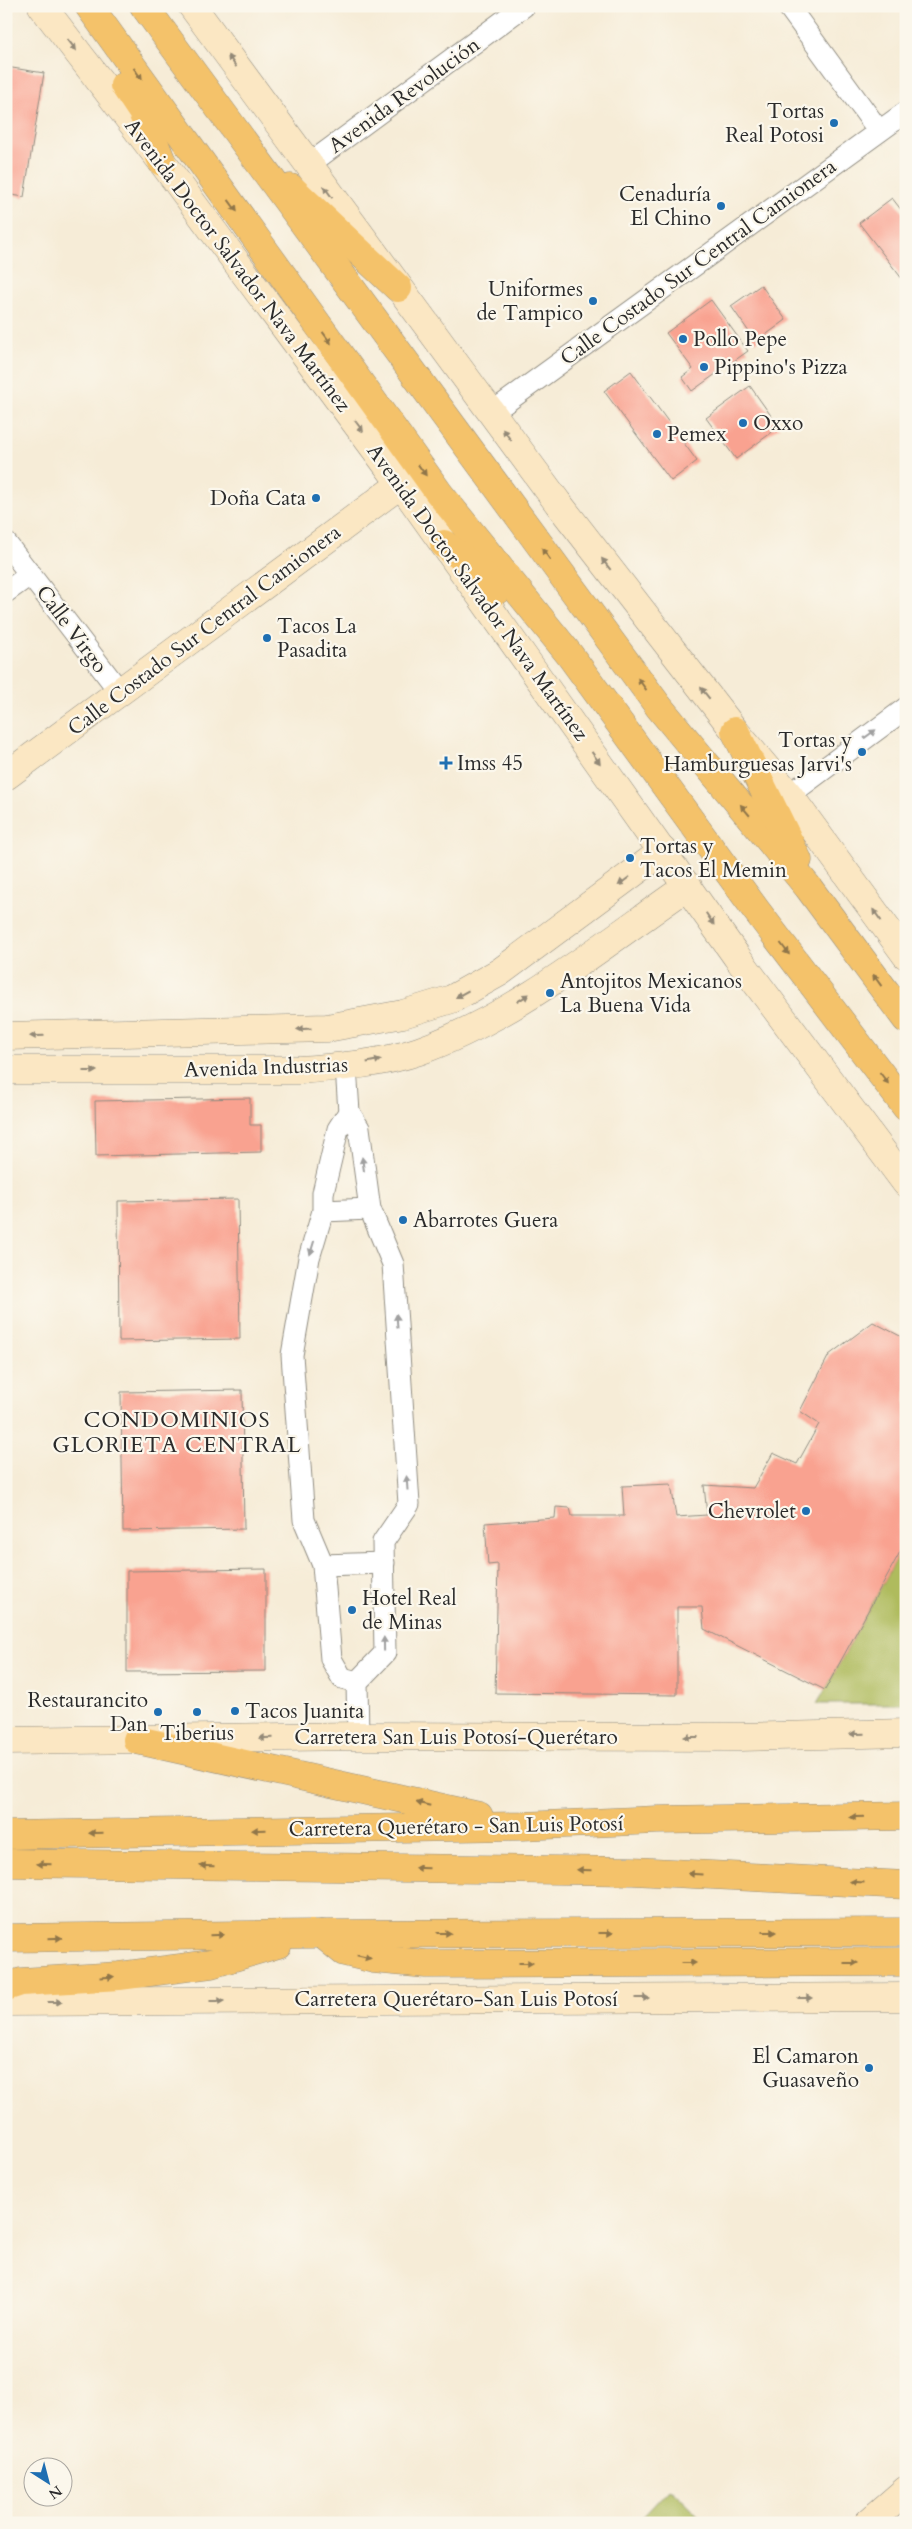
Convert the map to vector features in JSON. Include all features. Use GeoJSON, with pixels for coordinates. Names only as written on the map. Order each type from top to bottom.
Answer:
{"type":"FeatureCollection","features":[{"type":"Feature","properties":{"kind":"highway"},"geometry":{"type":"LineString","coordinates":[[68,6],[142,112],[162,162]]}},
{"type":"Feature","properties":{"kind":"highway","name":"Avenida Doctor Salvador Nava Martínez"},"geometry":{"type":"LineString","coordinates":[[89,6],[439,493],[568,654],[750,902],[906,1107]]}},
{"type":"Feature","properties":{"kind":"highway"},"geometry":{"type":"LineString","coordinates":[[144,6],[240,140],[659,707],[808,887],[906,1019]]}},
{"type":"Feature","properties":{"kind":"highway"},"geometry":{"type":"LineString","coordinates":[[240,140],[398,288]]}},
{"type":"Feature","properties":{"kind":"highway"},"geometry":{"type":"LineString","coordinates":[[444,544],[477,568],[535,631],[568,654]]}},
{"type":"Feature","properties":{"kind":"highway"},"geometry":{"type":"LineString","coordinates":[[735,731],[792,845],[808,887]]}},
{"type":"Feature","properties":{"kind":"highway"},"geometry":{"type":"LineString","coordinates":[[137,1740],[522,1826]]}},
{"type":"Feature","properties":{"kind":"highway","name":"Carretera Querétaro - San Luis Potosí"},"geometry":{"type":"LineString","coordinates":[[6,1835],[522,1826],[658,1820],[906,1816]]}},
{"type":"Feature","properties":{"kind":"highway"},"geometry":{"type":"LineString","coordinates":[[6,1863],[633,1871],[906,1885]]}},
{"type":"Feature","properties":{"kind":"highway"},"geometry":{"type":"LineString","coordinates":[[6,1938],[316,1934],[906,1932]]}},
{"type":"Feature","properties":{"kind":"highway"},"geometry":{"type":"LineString","coordinates":[[6,1987],[21,1982],[119,1976],[211,1964],[316,1934],[344,1952],[373,1959],[426,1964],[906,1962]]}},
{"type":"Feature","properties":{"kind":"main road","name":"Avenida Doctor Salvador Nava Martínez"},"geometry":{"type":"LineString","coordinates":[[42,6],[162,162],[401,484],[688,886],[742,965],[906,1183]]}},
{"type":"Feature","properties":{"kind":"main road"},"geometry":{"type":"LineString","coordinates":[[192,6],[491,412],[735,731],[789,795],[906,955]]}},
{"type":"Feature","properties":{"kind":"main road","name":"Calle Costado Sur Central Camionera"},"geometry":{"type":"LineString","coordinates":[[6,776],[401,484]]}},
{"type":"Feature","properties":{"kind":"main road","name":"Avenida Industrias"},"geometry":{"type":"LineString","coordinates":[[6,1036],[328,1028],[403,1014],[452,999],[500,972],[663,852]]}},
{"type":"Feature","properties":{"kind":"main road","name":"Avenida Industrias"},"geometry":{"type":"LineString","coordinates":[[6,1070],[299,1070],[346,1067],[418,1051],[480,1024],[551,980],[688,886]]}},
{"type":"Feature","properties":{"kind":"main road"},"geometry":{"type":"LineString","coordinates":[[49,1071],[70,1048],[124,1040],[140,1034]]}},
{"type":"Feature","properties":{"kind":"main road","name":"Carretera San Luis Potosí-Querétaro"},"geometry":{"type":"LineString","coordinates":[[6,1741],[358,1736],[740,1737],[906,1733]]}},
{"type":"Feature","properties":{"kind":"main road","name":"Carretera Querétaro-San Luis Potosí"},"geometry":{"type":"LineString","coordinates":[[6,2002],[906,1997]]}},
{"type":"Feature","properties":{"kind":"main road"},"geometry":{"type":"LineString","coordinates":[[868,2523],[906,2490]]}},
{"type":"Feature","properties":{"kind":"street","name":"Avenida Revolución"},"geometry":{"type":"LineString","coordinates":[[308,165],[524,6]]}},
{"type":"Feature","properties":{"kind":"street"},"geometry":{"type":"LineString","coordinates":[[788,6],[879,131]]}},
{"type":"Feature","properties":{"kind":"street","name":"Calle Costado Sur Central Camionera"},"geometry":{"type":"LineString","coordinates":[[491,412],[906,112]]}},
{"type":"Feature","properties":{"kind":"street","name":"Calle Virgo"},"geometry":{"type":"LineString","coordinates":[[6,543],[120,692]]}},
{"type":"Feature","properties":{"kind":"street"},"geometry":{"type":"LineString","coordinates":[[6,592],[30,574]]}},
{"type":"Feature","properties":{"kind":"street"},"geometry":{"type":"LineString","coordinates":[[789,795],[906,708]]}},
{"type":"Feature","properties":{"kind":"street"},"geometry":{"type":"LineString","coordinates":[[346,1067],[349,1112],[358,1128],[370,1209],[393,1264],[409,1504],[383,1542],[385,1653],[357,1682],[358,1736]]}},
{"type":"Feature","properties":{"kind":"street"},"geometry":{"type":"LineString","coordinates":[[349,1112],[338,1129],[323,1193],[323,1211],[309,1258],[292,1355],[304,1520],[323,1565],[331,1659],[342,1678],[357,1682]]}},
{"type":"Feature","properties":{"kind":"street"},"geometry":{"type":"LineString","coordinates":[[323,1211],[370,1209]]}},
{"type":"Feature","properties":{"kind":"street"},"geometry":{"type":"LineString","coordinates":[[323,1565],[384,1563]]}},
{"type":"Feature","properties":{"kind":"green space"},"geometry":{"type":"Polygon","coordinates":[[[906,1541],[906,1704],[817,1704],[825,1690],[906,1541]]]}},
{"type":"Feature","properties":{"kind":"green space"},"geometry":{"type":"Polygon","coordinates":[[[670,2488],[706,2523],[637,2523],[670,2488]]]}},
{"type":"Feature","properties":{"kind":"building"},"geometry":{"type":"Polygon","coordinates":[[[6,67],[44,73],[24,197],[6,194],[6,67]]]}},
{"type":"Feature","properties":{"kind":"building"},"geometry":{"type":"Polygon","coordinates":[[[892,198],[906,216],[906,277],[903,280],[859,223],[892,198]]]}},
{"type":"Feature","properties":{"kind":"building"},"geometry":{"type":"Polygon","coordinates":[[[761,285],[786,320],[756,342],[731,306],[761,285]]]}},
{"type":"Feature","properties":{"kind":"building"},"geometry":{"type":"Polygon","coordinates":[[[711,300],[748,351],[692,391],[682,377],[693,369],[666,333],[711,300]]]}},
{"type":"Feature","properties":{"kind":"building","name":"Pemex"},"geometry":{"type":"Polygon","coordinates":[[[631,371],[697,461],[671,481],[604,391],[631,371]]]}},
{"type":"Feature","properties":{"kind":"building","name":"Oxxo"},"geometry":{"type":"Polygon","coordinates":[[[750,386],[779,427],[736,459],[706,418],[750,386]]]}},
{"type":"Feature","properties":{"kind":"building"},"geometry":{"type":"Polygon","coordinates":[[[250,1098],[250,1125],[261,1125],[261,1152],[96,1156],[95,1101],[250,1098]]]}},
{"type":"Feature","properties":{"kind":"building"},"geometry":{"type":"Polygon","coordinates":[[[238,1199],[240,1339],[119,1341],[118,1201],[238,1199]]]}},
{"type":"Feature","properties":{"kind":"building","name":"Chevrolet"},"geometry":{"type":"Polygon","coordinates":[[[873,1322],[906,1339],[906,1541],[825,1690],[704,1629],[702,1607],[677,1607],[677,1695],[495,1693],[498,1564],[488,1565],[485,1523],[555,1518],[556,1507],[570,1508],[572,1516],[624,1516],[622,1486],[671,1484],[676,1517],[707,1515],[704,1485],[753,1488],[773,1453],[797,1464],[819,1424],[800,1411],[829,1355],[873,1322]]]}},
{"type":"Feature","properties":{"kind":"building"},"geometry":{"type":"Polygon","coordinates":[[[242,1390],[244,1529],[123,1531],[121,1392],[242,1390]]]}},
{"type":"Feature","properties":{"kind":"building"},"geometry":{"type":"Polygon","coordinates":[[[266,1569],[266,1671],[127,1672],[127,1571],[266,1569]]]}},
{"type":"Feature","properties":{"kind":"place","name":"Tortas Real Potosi"},"geometry":{"type":"Point","coordinates":[834,123]}},
{"type":"Feature","properties":{"kind":"place","name":"Cenaduría El Chino"},"geometry":{"type":"Point","coordinates":[721,206]}},
{"type":"Feature","properties":{"kind":"place","name":"Uniformes de Tampico"},"geometry":{"type":"Point","coordinates":[593,301]}},
{"type":"Feature","properties":{"kind":"place","name":"Pollo Pepe"},"geometry":{"type":"Point","coordinates":[683,339]}},
{"type":"Feature","properties":{"kind":"place","name":"Pippino's Pizza"},"geometry":{"type":"Point","coordinates":[704,367]}},
{"type":"Feature","properties":{"kind":"place","name":"Oxxo"},"geometry":{"type":"Point","coordinates":[743,423]}},
{"type":"Feature","properties":{"kind":"place","name":"Pemex"},"geometry":{"type":"Point","coordinates":[657,434]}},
{"type":"Feature","properties":{"kind":"place","name":"Doña Cata"},"geometry":{"type":"Point","coordinates":[316,498]}},
{"type":"Feature","properties":{"kind":"place","name":"Tacos La Pasadita"},"geometry":{"type":"Point","coordinates":[267,638]}},
{"type":"Feature","properties":{"kind":"place","name":"Tortas y Hamburguesas Jarvi's"},"geometry":{"type":"Point","coordinates":[862,752]}},
{"type":"Feature","properties":{"kind":"place","name":"Imss 45"},"geometry":{"type":"Point","coordinates":[446,763]}},
{"type":"Feature","properties":{"kind":"place","name":"Tortas y Tacos El Memin"},"geometry":{"type":"Point","coordinates":[630,858]}},
{"type":"Feature","properties":{"kind":"place","name":"Antojitos Mexicanos La Buena Vida"},"geometry":{"type":"Point","coordinates":[550,993]}},
{"type":"Feature","properties":{"kind":"place","name":"Abarrotes Guera"},"geometry":{"type":"Point","coordinates":[403,1220]}},
{"type":"Feature","properties":{"kind":"place","name":"Chevrolet"},"geometry":{"type":"Point","coordinates":[806,1511]}},
{"type":"Feature","properties":{"kind":"place","name":"Hotel Real de Minas"},"geometry":{"type":"Point","coordinates":[352,1610]}},
{"type":"Feature","properties":{"kind":"place","name":"Tacos Juanita"},"geometry":{"type":"Point","coordinates":[235,1711]}},
{"type":"Feature","properties":{"kind":"place","name":"Restaurancito Dan"},"geometry":{"type":"Point","coordinates":[158,1712]}},
{"type":"Feature","properties":{"kind":"place","name":"Tiberius"},"geometry":{"type":"Point","coordinates":[197,1712]}},
{"type":"Feature","properties":{"kind":"place","name":"El Camaron Guasaveño"},"geometry":{"type":"Point","coordinates":[869,2068]}},
{"type":"Feature","properties":{"kind":"district","name":"CONDOMINIOS GLORIETA CENTRAL"},"geometry":{"type":"Point","coordinates":[177,1432]}}]}
